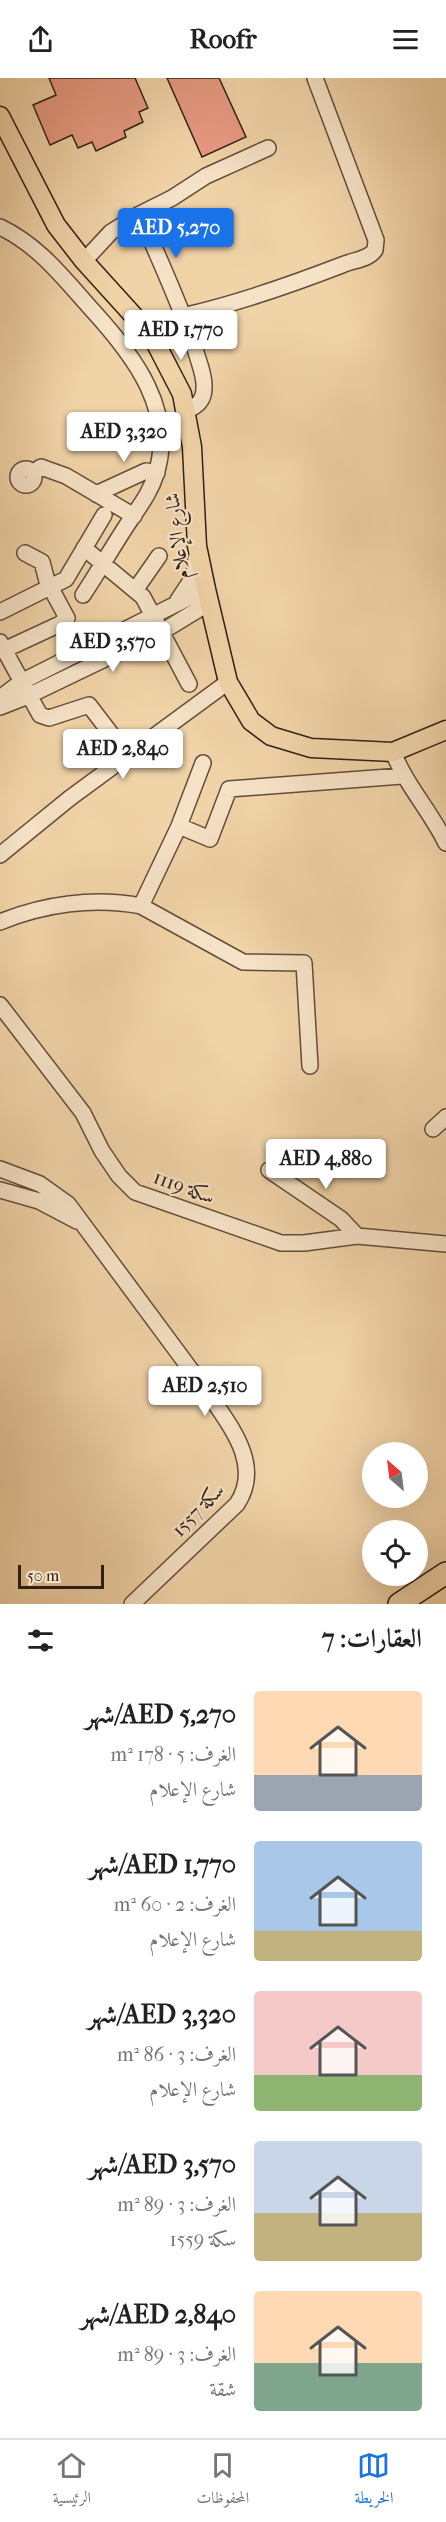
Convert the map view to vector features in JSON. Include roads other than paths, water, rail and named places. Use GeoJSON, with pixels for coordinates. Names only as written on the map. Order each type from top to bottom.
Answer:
{"type":"FeatureCollection","features":[{"type":"Feature","properties":{"kind":"highway"},"geometry":{"type":"LineString","coordinates":[[400,1602],[446,1573]]}},
{"type":"Feature","properties":{"kind":"main road","name":"شارع الإعلام"},"geometry":{"type":"LineString","coordinates":[[0,116],[56,225],[84,261],[152,336],[182,394],[192,447],[197,546],[207,596],[228,682],[251,722],[271,736],[310,748],[393,752],[446,730]]}},
{"type":"Feature","properties":{"kind":"street"},"geometry":{"type":"LineString","coordinates":[[183,316],[218,308],[314,276],[368,256],[375,250],[376,240],[315,78]]}},
{"type":"Feature","properties":{"kind":"street"},"geometry":{"type":"LineString","coordinates":[[84,261],[111,232],[140,214],[172,198],[206,176],[268,148]]}},
{"type":"Feature","properties":{"kind":"street"},"geometry":{"type":"LineString","coordinates":[[140,214],[196,352],[204,387],[203,396],[197,406],[186,411]]}},
{"type":"Feature","properties":{"kind":"street"},"geometry":{"type":"LineString","coordinates":[[0,227],[33,247],[47,259],[120,341],[137,364],[152,393],[159,416],[161,436],[157,473],[142,504],[83,595]]}},
{"type":"Feature","properties":{"kind":"street"},"geometry":{"type":"LineString","coordinates":[[33,473],[41,467],[66,476],[134,516]]}},
{"type":"Feature","properties":{"kind":"street"},"geometry":{"type":"LineString","coordinates":[[96,494],[146,471],[157,473]]}},
{"type":"Feature","properties":{"kind":"street"},"geometry":{"type":"LineString","coordinates":[[0,612],[66,579],[104,515]]}},
{"type":"Feature","properties":{"kind":"street"},"geometry":{"type":"LineString","coordinates":[[173,605],[188,588],[194,576],[197,546]]}},
{"type":"Feature","properties":{"kind":"street"},"geometry":{"type":"LineString","coordinates":[[84,548],[136,589],[163,630],[189,684]]}},
{"type":"Feature","properties":{"kind":"street"},"geometry":{"type":"LineString","coordinates":[[25,553],[42,562],[51,588],[67,618],[60,624],[2,646],[40,715],[49,718],[89,705],[115,739]]}},
{"type":"Feature","properties":{"kind":"street"},"geometry":{"type":"LineString","coordinates":[[136,589],[159,556]]}},
{"type":"Feature","properties":{"kind":"street"},"geometry":{"type":"LineString","coordinates":[[0,707],[25,689],[173,605],[207,596]]}},
{"type":"Feature","properties":{"kind":"street"},"geometry":{"type":"LineString","coordinates":[[178,623],[207,596]]}},
{"type":"Feature","properties":{"kind":"street"},"geometry":{"type":"LineString","coordinates":[[0,698],[188,620],[199,622],[218,636]]}},
{"type":"Feature","properties":{"kind":"street"},"geometry":{"type":"LineString","coordinates":[[0,855],[70,798],[228,682]]}},
{"type":"Feature","properties":{"kind":"street"},"geometry":{"type":"LineString","coordinates":[[393,752],[402,776],[439,828],[446,843]]}},
{"type":"Feature","properties":{"kind":"street"},"geometry":{"type":"LineString","coordinates":[[141,906],[179,826],[203,763]]}},
{"type":"Feature","properties":{"kind":"street"},"geometry":{"type":"LineString","coordinates":[[179,826],[210,839],[229,789],[402,776]]}},
{"type":"Feature","properties":{"kind":"street"},"geometry":{"type":"LineString","coordinates":[[0,922],[26,911],[90,902],[117,901],[141,906],[243,962],[304,963],[310,1066]]}},
{"type":"Feature","properties":{"kind":"street","name":"سكة 1119"},"geometry":{"type":"LineString","coordinates":[[0,1005],[83,1113],[102,1151],[119,1176],[135,1192],[281,1243],[304,1243],[357,1236],[446,1244]]}},
{"type":"Feature","properties":{"kind":"street"},"geometry":{"type":"LineString","coordinates":[[433,1129],[446,1117]]}},
{"type":"Feature","properties":{"kind":"street","name":"سكة 1557"},"geometry":{"type":"LineString","coordinates":[[0,1169],[40,1184],[68,1204],[208,1393],[227,1421],[247,1464],[248,1481],[237,1504],[132,1604]]}},
{"type":"Feature","properties":{"kind":"street"},"geometry":{"type":"LineString","coordinates":[[269,1170],[347,1223],[357,1236]]}},
{"type":"Feature","properties":{"kind":"street"},"geometry":{"type":"LineString","coordinates":[[6,1192],[17,1174]]}},
{"type":"Feature","properties":{"kind":"street","name":"سكة 1557"},"geometry":{"type":"LineString","coordinates":[[6,1192],[39,1201],[83,1224]]}}]}
